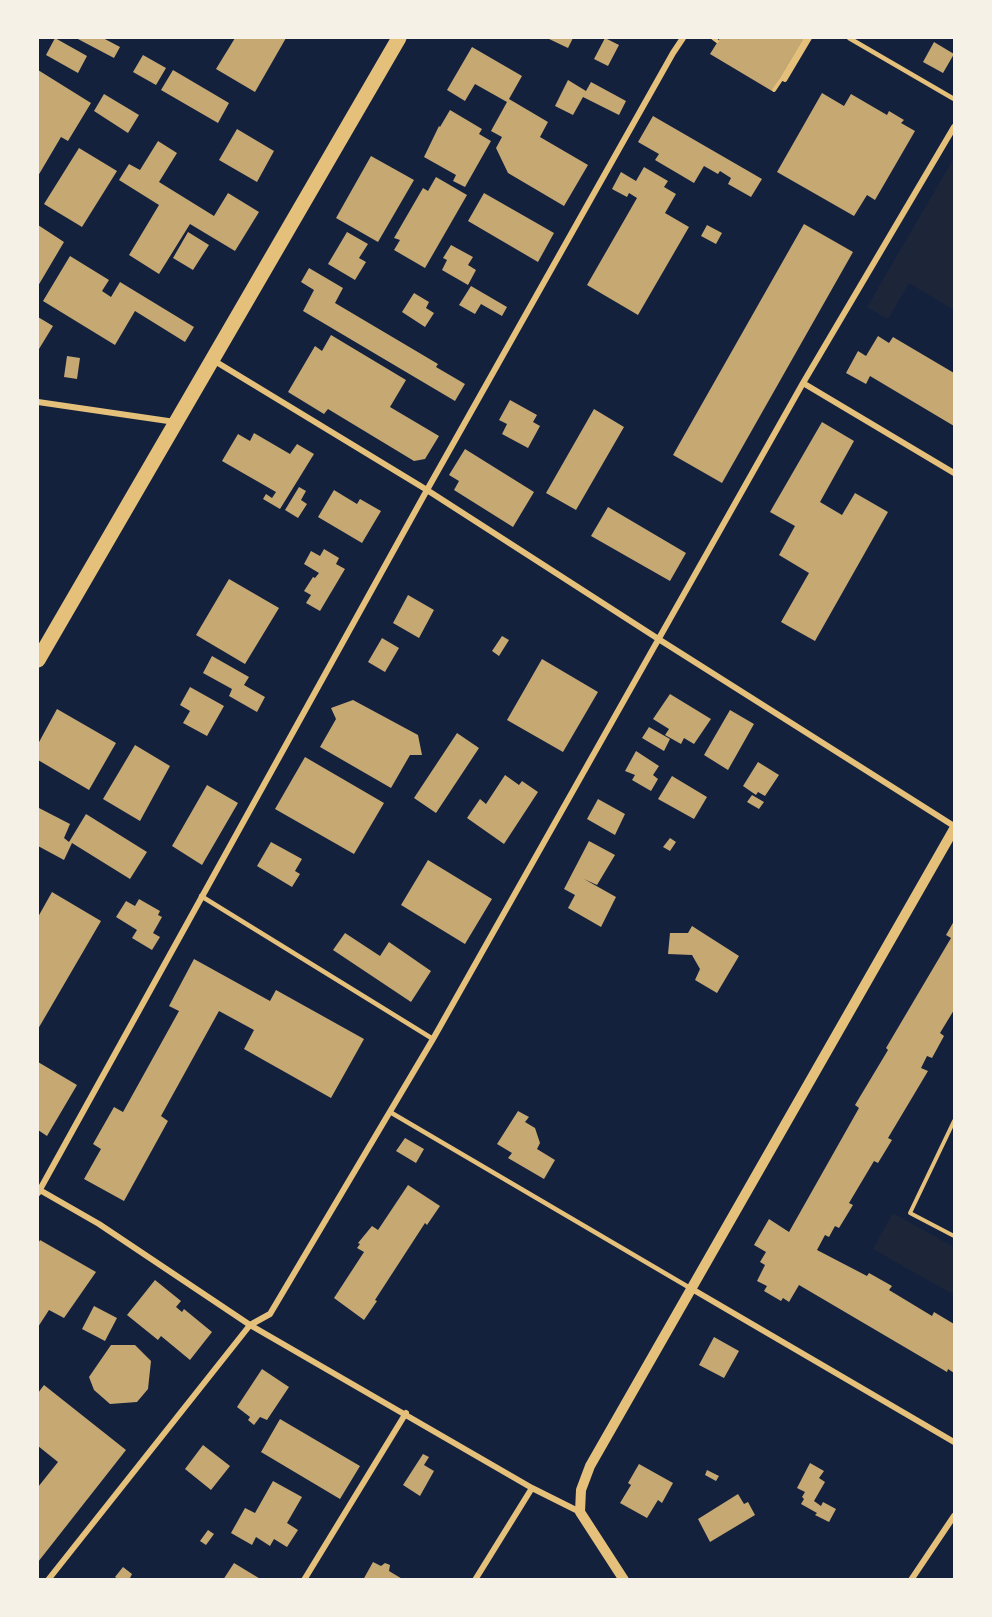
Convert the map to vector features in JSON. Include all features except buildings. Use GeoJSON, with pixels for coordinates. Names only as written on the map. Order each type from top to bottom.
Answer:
{"type":"FeatureCollection","features":[{"type":"Feature","properties":{"kind":"main road"},"geometry":{"type":"LineString","coordinates":[[38,660],[399,38]]}},
{"type":"Feature","properties":{"kind":"street"},"geometry":{"type":"LineString","coordinates":[[624,1580],[580,1512],[532,1488],[406,1413],[250,1325],[99,1224],[38,1191],[428,490],[683,38]]}},
{"type":"Feature","properties":{"kind":"street"},"geometry":{"type":"LineString","coordinates":[[48,1580],[250,1325],[270,1314],[433,1039],[803,383],[954,127]]}},
{"type":"Feature","properties":{"kind":"street"},"geometry":{"type":"LineString","coordinates":[[213,360],[428,490],[954,827],[590,1466],[581,1490],[580,1512]]}},
{"type":"Feature","properties":{"kind":"street"},"geometry":{"type":"LineString","coordinates":[[803,383],[954,473]]}},
{"type":"Feature","properties":{"kind":"street"},"geometry":{"type":"LineString","coordinates":[[38,402],[175,422]]}},
{"type":"Feature","properties":{"kind":"street"},"geometry":{"type":"LineString","coordinates":[[692,1289],[954,1442]]}},
{"type":"Feature","properties":{"kind":"street"},"geometry":{"type":"LineString","coordinates":[[304,1580],[406,1413]]}},
{"type":"Feature","properties":{"kind":"street"},"geometry":{"type":"LineString","coordinates":[[475,1580],[532,1488]]}},
{"type":"Feature","properties":{"kind":"street"},"geometry":{"type":"LineString","coordinates":[[911,1580],[954,1516]]}},
{"type":"Feature","properties":{"kind":"lane"},"geometry":{"type":"LineString","coordinates":[[849,38],[954,99]]}},
{"type":"Feature","properties":{"kind":"lane"},"geometry":{"type":"LineString","coordinates":[[201,896],[433,1039]]}},
{"type":"Feature","properties":{"kind":"lane"},"geometry":{"type":"LineString","coordinates":[[390,1112],[692,1289]]}},
{"type":"Feature","properties":{"kind":"path"},"geometry":{"type":"LineString","coordinates":[[712,38],[717,41]]}},
{"type":"Feature","properties":{"kind":"path"},"geometry":{"type":"LineString","coordinates":[[774,90],[782,78],[785,80],[808,38]]}},
{"type":"Feature","properties":{"kind":"path"},"geometry":{"type":"LineString","coordinates":[[954,1121],[910,1213],[954,1236]]}},
{"type":"Feature","properties":{"kind":"shaded area"},"geometry":{"type":"Polygon","coordinates":[[[954,158],[954,310],[909,283],[888,319],[867,307],[954,158]]]}},
{"type":"Feature","properties":{"kind":"shaded area"},"geometry":{"type":"Polygon","coordinates":[[[893,1213],[954,1247],[954,1295],[873,1249],[893,1213]]]}}]}
